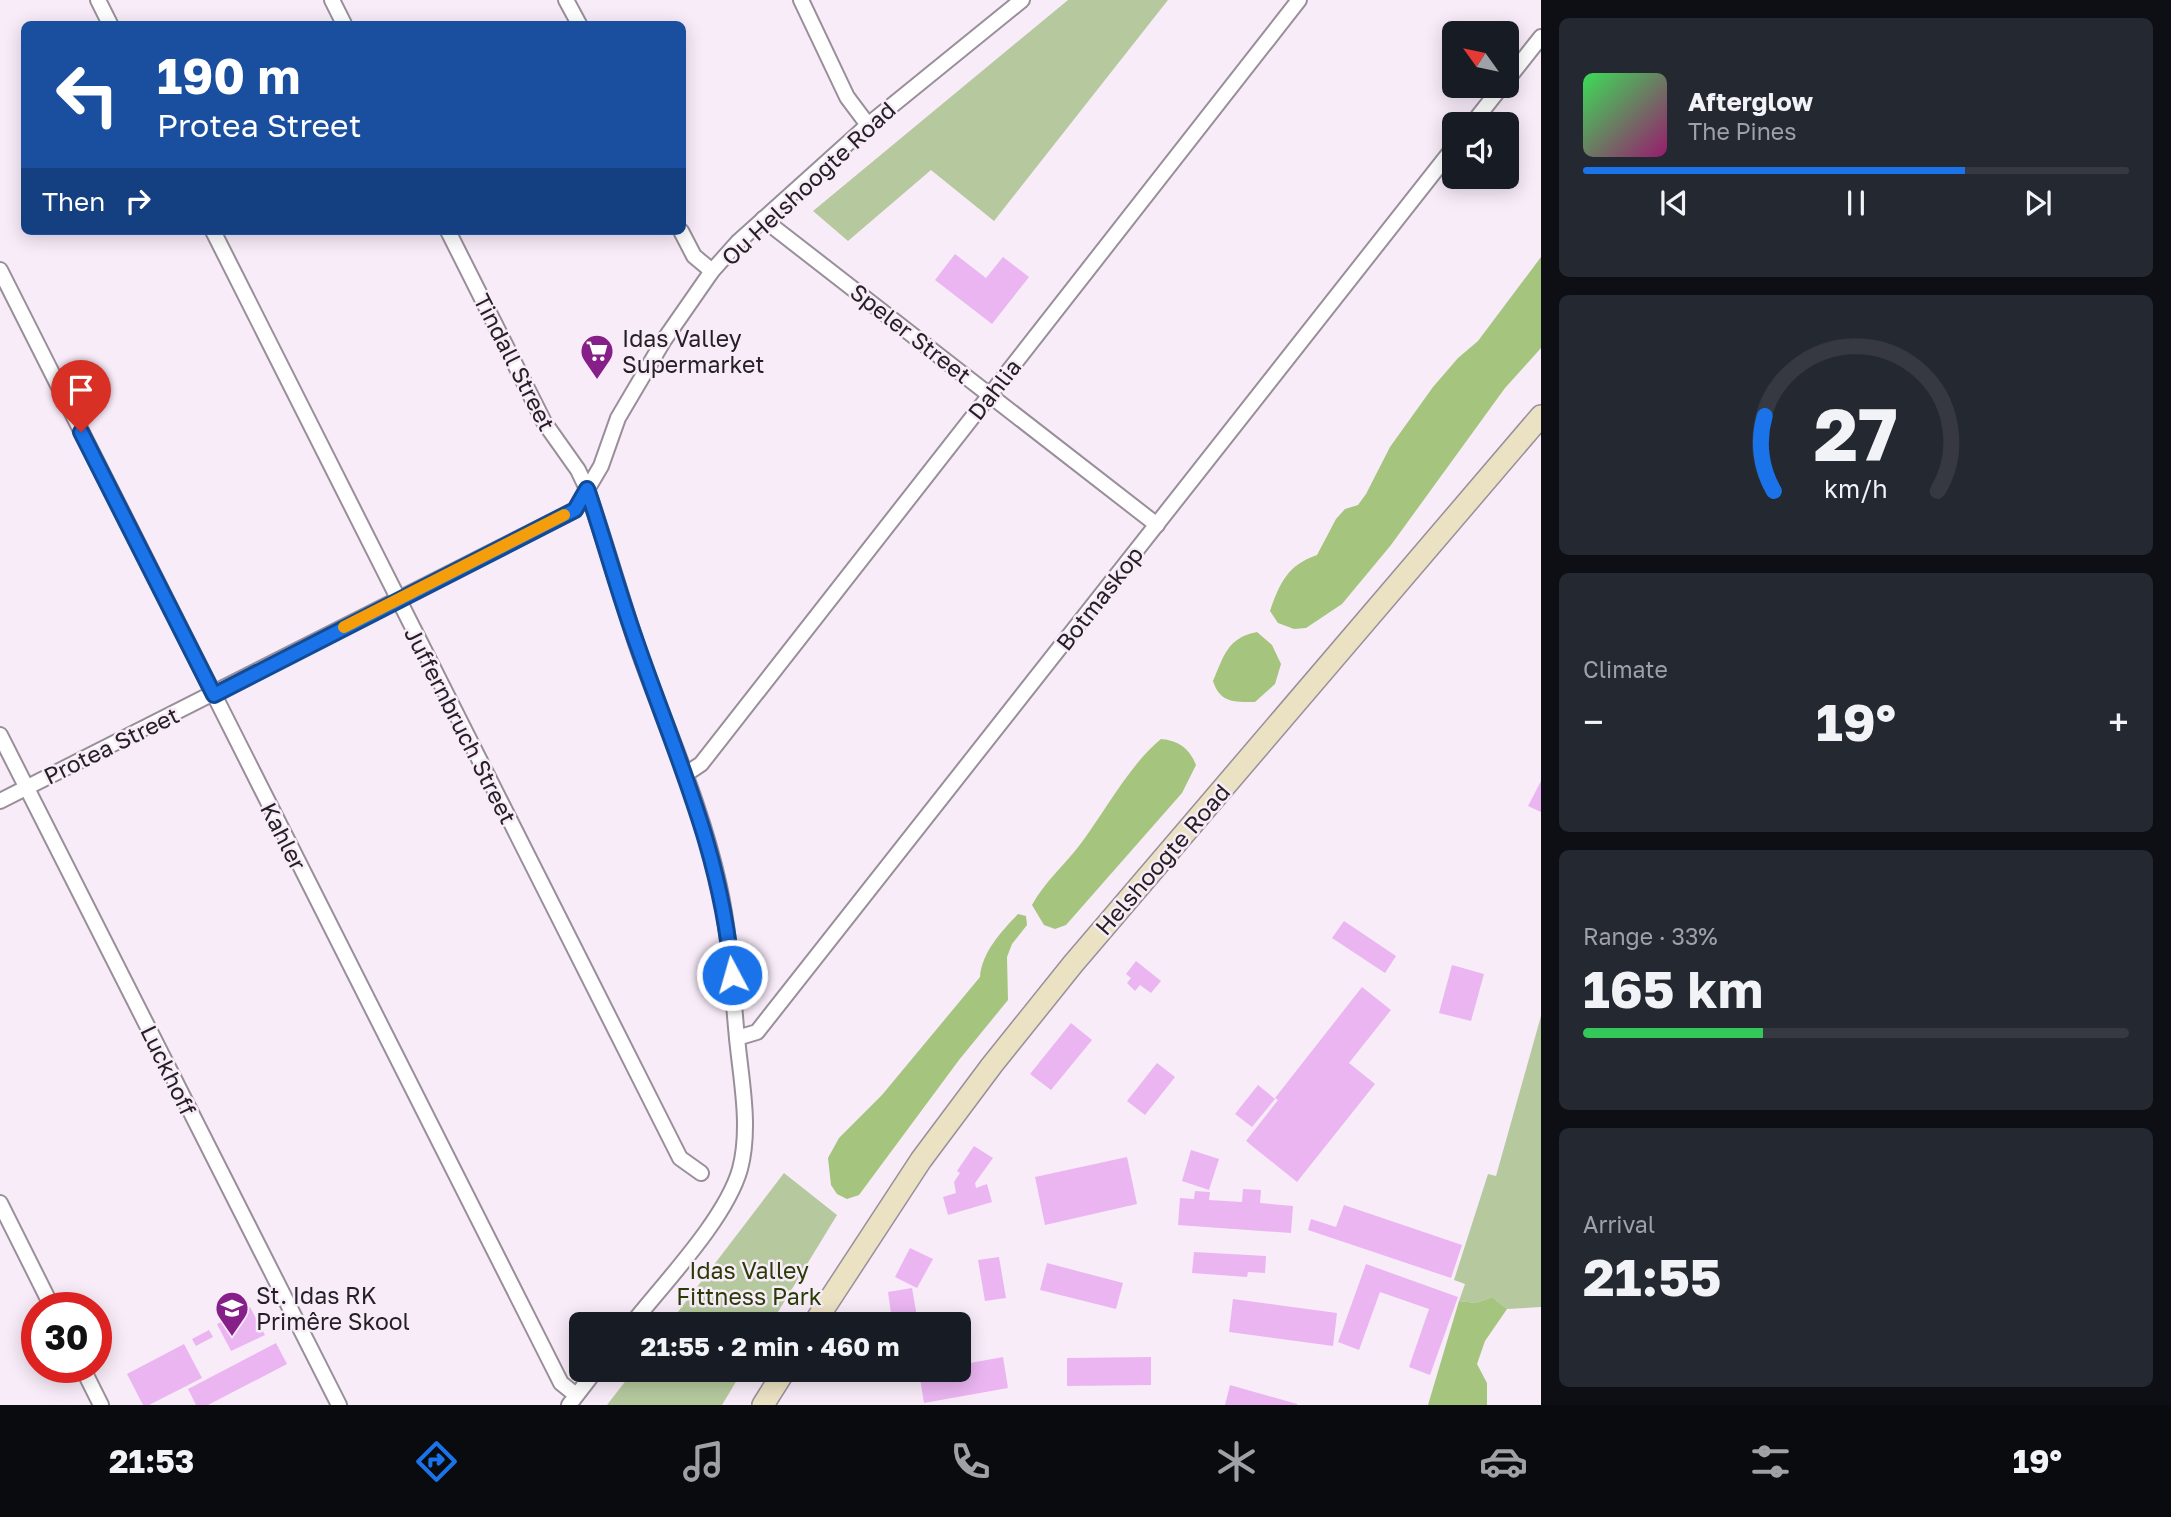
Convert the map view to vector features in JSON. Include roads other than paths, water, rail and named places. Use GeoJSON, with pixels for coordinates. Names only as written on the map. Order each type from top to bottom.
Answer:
{"type":"FeatureCollection","features":[{"type":"Feature","properties":{"kind":"main road","name":"Helshoogte Road"},"geometry":{"type":"LineString","coordinates":[[822,1312],[921,1160],[992,1065],[1082,954],[1541,416]]}},
{"type":"Feature","properties":{"kind":"main road"},"geometry":{"type":"LineString","coordinates":[[763,1405],[777,1382]]}},
{"type":"Feature","properties":{"kind":"street"},"geometry":{"type":"LineString","coordinates":[[98,0],[108,21]]}},
{"type":"Feature","properties":{"kind":"street"},"geometry":{"type":"LineString","coordinates":[[332,0],[342,21]]}},
{"type":"Feature","properties":{"kind":"street"},"geometry":{"type":"LineString","coordinates":[[566,0],[577,21]]}},
{"type":"Feature","properties":{"kind":"street"},"geometry":{"type":"LineString","coordinates":[[801,0],[847,97],[868,125]]}},
{"type":"Feature","properties":{"kind":"street","name":"Ou Helshoogte Road"},"geometry":{"type":"LineString","coordinates":[[587,489],[601,466],[618,418],[663,340],[712,271],[763,219],[868,125],[1022,0]]}},
{"type":"Feature","properties":{"kind":"street","name":"Dahlia"},"geometry":{"type":"LineString","coordinates":[[685,775],[701,764],[1299,0]]}},
{"type":"Feature","properties":{"kind":"street"},"geometry":{"type":"LineString","coordinates":[[1519,65],[1541,37]]}},
{"type":"Feature","properties":{"kind":"street"},"geometry":{"type":"LineString","coordinates":[[1481,112],[1493,98]]}},
{"type":"Feature","properties":{"kind":"street","name":"Botmaskop"},"geometry":{"type":"LineString","coordinates":[[737,1038],[757,1032],[1442,162]]}},
{"type":"Feature","properties":{"kind":"street","name":"Speler Street"},"geometry":{"type":"LineString","coordinates":[[763,219],[1157,525]]}},
{"type":"Feature","properties":{"kind":"street","name":"Juffernbruch Street"},"geometry":{"type":"LineString","coordinates":[[215,235],[680,1158],[701,1173]]}},
{"type":"Feature","properties":{"kind":"street","name":"Tindall Street"},"geometry":{"type":"LineString","coordinates":[[450,235],[544,422],[579,470],[587,489]]}},
{"type":"Feature","properties":{"kind":"street"},"geometry":{"type":"LineString","coordinates":[[683,235],[694,256],[712,271]]}},
{"type":"Feature","properties":{"kind":"street","name":"Kahler"},"geometry":{"type":"LineString","coordinates":[[0,270],[561,1383],[572,1400]]}},
{"type":"Feature","properties":{"kind":"street"},"geometry":{"type":"LineString","coordinates":[[587,489],[637,646],[707,835],[720,888],[730,951],[744,1095],[744,1144],[740,1170],[729,1197],[641,1312]]}},
{"type":"Feature","properties":{"kind":"street","name":"Protea Street"},"geometry":{"type":"LineString","coordinates":[[0,801],[575,510],[587,489]]}},
{"type":"Feature","properties":{"kind":"street","name":"Luckhoff"},"geometry":{"type":"LineString","coordinates":[[0,735],[339,1405]]}},
{"type":"Feature","properties":{"kind":"street"},"geometry":{"type":"LineString","coordinates":[[0,1203],[44,1292]]}},
{"type":"Feature","properties":{"kind":"street"},"geometry":{"type":"LineString","coordinates":[[572,1400],[586,1382]]}},
{"type":"Feature","properties":{"kind":"street"},"geometry":{"type":"LineString","coordinates":[[90,1383],[101,1405]]}},
{"type":"Feature","properties":{"kind":"place","name":"Idas Valley Supermarket"},"geometry":{"type":"Point","coordinates":[597,381]}},
{"type":"Feature","properties":{"kind":"place","name":"St. Idas RK Primêre Skool"},"geometry":{"type":"Point","coordinates":[232,1338]}},
{"type":"Feature","properties":{"kind":"park label","name":"Idas Valley Fittness Park"},"geometry":{"type":"Point","coordinates":[749,1283]}}]}
